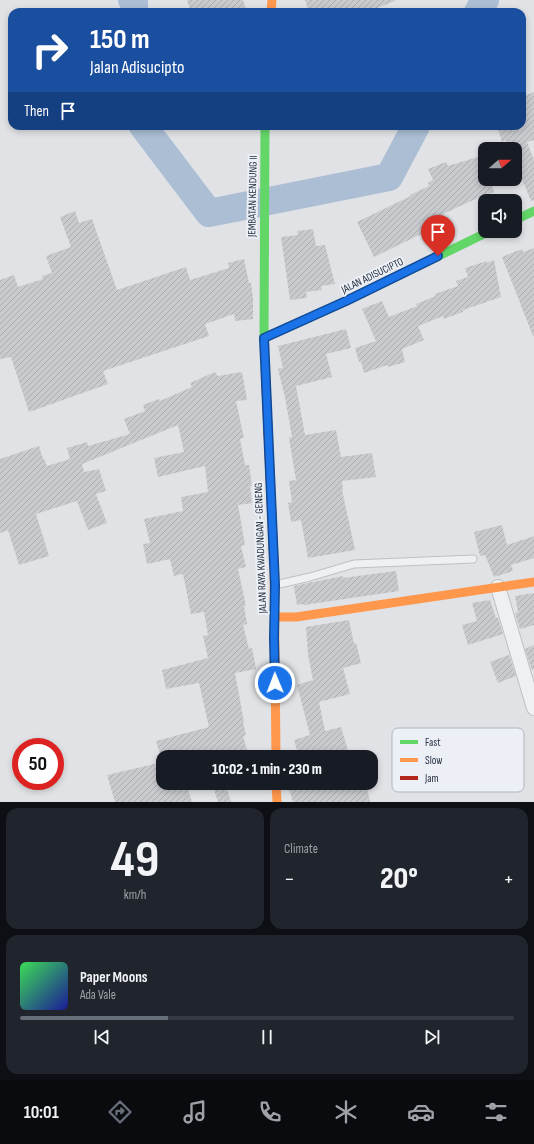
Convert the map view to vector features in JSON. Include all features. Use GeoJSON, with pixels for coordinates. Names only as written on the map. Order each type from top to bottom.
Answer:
{"type":"FeatureCollection","features":[{"type":"Feature","properties":{"kind":"main road","name":"JEMBATAN KENDUNG II"},"geometry":{"type":"LineString","coordinates":[[264,338],[264,144],[266,130]]}},
{"type":"Feature","properties":{"kind":"main road"},"geometry":{"type":"LineString","coordinates":[[522,217],[534,211]]}},
{"type":"Feature","properties":{"kind":"main road","name":"JALAN ADISUCIPTO"},"geometry":{"type":"LineString","coordinates":[[264,338],[346,301],[478,237]]}},
{"type":"Feature","properties":{"kind":"main road","name":"JALAN RAYA KWADUNGAN - GENENG"},"geometry":{"type":"LineString","coordinates":[[264,338],[275,585],[274,638],[276,750]]}},
{"type":"Feature","properties":{"kind":"main road"},"geometry":{"type":"LineString","coordinates":[[275,617],[296,617],[534,582]]}},
{"type":"Feature","properties":{"kind":"main road"},"geometry":{"type":"LineString","coordinates":[[276,790],[277,802]]}},
{"type":"Feature","properties":{"kind":"street"},"geometry":{"type":"LineString","coordinates":[[498,587],[534,708]]}},
{"type":"Feature","properties":{"kind":"lane"},"geometry":{"type":"LineString","coordinates":[[275,585],[310,577],[354,564],[473,559]]}},
{"type":"Feature","properties":{"kind":"building"},"geometry":{"type":"Polygon","coordinates":[[[187,0],[243,0],[246,8],[190,8],[187,0]]]}},
{"type":"Feature","properties":{"kind":"building"},"geometry":{"type":"Polygon","coordinates":[[[305,0],[395,0],[377,8],[308,8],[305,0]]]}},
{"type":"Feature","properties":{"kind":"building"},"geometry":{"type":"Polygon","coordinates":[[[534,92],[534,140],[527,142],[534,160],[534,200],[531,201],[522,179],[522,142],[507,142],[506,140],[502,142],[498,130],[526,130],[526,95],[534,92]]]}},
{"type":"Feature","properties":{"kind":"building"},"geometry":{"type":"Polygon","coordinates":[[[478,157],[478,186],[492,186],[494,192],[488,194],[478,194],[478,198],[443,214],[446,222],[374,257],[357,222],[429,186],[428,183],[433,180],[428,169],[446,162],[448,166],[478,157]]]}},
{"type":"Feature","properties":{"kind":"building"},"geometry":{"type":"Polygon","coordinates":[[[75,211],[79,223],[92,219],[117,290],[186,267],[190,280],[229,268],[228,263],[244,259],[249,283],[251,283],[253,319],[235,321],[234,314],[205,324],[209,336],[103,371],[108,384],[29,412],[11,357],[0,359],[0,280],[14,275],[18,287],[43,279],[42,276],[52,273],[46,256],[71,247],[60,217],[75,211]]]}},
{"type":"Feature","properties":{"kind":"building"},"geometry":{"type":"Polygon","coordinates":[[[313,229],[316,246],[325,245],[335,284],[321,286],[322,290],[306,292],[307,298],[290,300],[281,237],[298,235],[297,231],[313,229]]]}},
{"type":"Feature","properties":{"kind":"building"},"geometry":{"type":"Polygon","coordinates":[[[534,248],[533,336],[502,257],[522,249],[523,252],[534,248]]]}},
{"type":"Feature","properties":{"kind":"building"},"geometry":{"type":"Polygon","coordinates":[[[494,260],[501,297],[463,310],[463,312],[444,319],[443,316],[418,326],[424,340],[402,349],[405,362],[388,367],[387,365],[364,373],[355,348],[376,341],[362,309],[382,301],[389,317],[417,306],[416,304],[436,296],[435,294],[458,286],[456,281],[468,277],[465,268],[494,260]]]}},
{"type":"Feature","properties":{"kind":"building"},"geometry":{"type":"Polygon","coordinates":[[[346,329],[351,348],[326,354],[332,377],[296,386],[305,435],[336,430],[341,457],[372,453],[376,477],[342,481],[342,490],[355,550],[308,558],[301,520],[291,522],[288,503],[292,502],[289,481],[296,480],[289,438],[292,437],[285,397],[278,369],[283,368],[278,346],[346,329]]]}},
{"type":"Feature","properties":{"kind":"building"},"geometry":{"type":"Polygon","coordinates":[[[215,372],[218,376],[242,372],[247,400],[236,401],[244,438],[240,439],[245,465],[249,465],[252,486],[250,486],[252,503],[238,505],[245,545],[241,546],[246,567],[238,569],[246,606],[244,606],[247,624],[243,625],[249,649],[252,648],[256,669],[235,673],[246,735],[243,736],[247,750],[159,750],[156,741],[209,727],[199,683],[166,689],[162,670],[208,658],[203,636],[208,635],[204,612],[191,614],[183,574],[174,576],[170,559],[147,564],[143,544],[150,543],[144,519],[183,511],[181,497],[208,492],[205,466],[158,477],[154,458],[184,452],[178,425],[82,464],[84,472],[99,469],[106,491],[96,494],[107,523],[88,530],[77,501],[36,514],[49,556],[19,565],[8,530],[0,533],[0,459],[39,446],[47,466],[70,459],[67,448],[87,442],[88,446],[130,434],[124,419],[145,411],[143,405],[159,399],[160,401],[192,387],[190,383],[215,372]]]}},
{"type":"Feature","properties":{"kind":"building"},"geometry":{"type":"Polygon","coordinates":[[[502,525],[507,545],[534,536],[534,558],[511,565],[513,571],[494,577],[485,555],[480,556],[474,532],[502,525]]]}},
{"type":"Feature","properties":{"kind":"building"},"geometry":{"type":"Polygon","coordinates":[[[396,571],[399,591],[297,605],[294,586],[343,576],[343,578],[396,571]]]}},
{"type":"Feature","properties":{"kind":"building"},"geometry":{"type":"Polygon","coordinates":[[[534,593],[534,625],[520,629],[515,613],[518,612],[515,596],[534,593]]]}},
{"type":"Feature","properties":{"kind":"building"},"geometry":{"type":"Polygon","coordinates":[[[490,600],[503,634],[468,645],[462,625],[477,621],[472,603],[490,600]]]}},
{"type":"Feature","properties":{"kind":"building"},"geometry":{"type":"Polygon","coordinates":[[[349,620],[354,644],[356,643],[361,663],[343,668],[350,694],[319,702],[325,731],[341,727],[348,750],[297,750],[294,740],[310,735],[297,685],[313,680],[308,655],[306,627],[349,620]]]}},
{"type":"Feature","properties":{"kind":"building"},"geometry":{"type":"Polygon","coordinates":[[[534,645],[534,669],[532,670],[525,649],[534,645]]]}},
{"type":"Feature","properties":{"kind":"building"},"geometry":{"type":"Polygon","coordinates":[[[509,655],[516,676],[498,683],[490,662],[509,655]]]}},
{"type":"Feature","properties":{"kind":"building"},"geometry":{"type":"Polygon","coordinates":[[[156,764],[156,790],[188,790],[192,802],[115,802],[107,775],[156,764]]]}},
{"type":"Feature","properties":{"kind":"building"},"geometry":{"type":"Polygon","coordinates":[[[214,790],[227,790],[231,802],[218,802],[214,790]]]}},
{"type":"Feature","properties":{"kind":"building"},"geometry":{"type":"Polygon","coordinates":[[[289,790],[367,790],[370,802],[293,802],[289,790]]]}},
{"type":"Feature","properties":{"kind":"waterway"},"geometry":{"type":"LineString","coordinates":[[132,0],[134,3],[134,8]]}},
{"type":"Feature","properties":{"kind":"waterway"},"geometry":{"type":"LineString","coordinates":[[480,8],[485,0]]}},
{"type":"Feature","properties":{"kind":"waterway"},"geometry":{"type":"LineString","coordinates":[[146,130],[209,213],[389,177],[414,130]]}},
{"type":"Feature","properties":{"kind":"traffic: fast"},"geometry":{"type":"LineString","coordinates":[[265,130],[264,338],[266,385]]}},
{"type":"Feature","properties":{"kind":"traffic: fast"},"geometry":{"type":"LineString","coordinates":[[522,217],[534,211]]}},
{"type":"Feature","properties":{"kind":"traffic: fast"},"geometry":{"type":"LineString","coordinates":[[264,338],[346,301],[478,237]]}},
{"type":"Feature","properties":{"kind":"traffic: slow"},"geometry":{"type":"LineString","coordinates":[[271,8],[272,0]]}},
{"type":"Feature","properties":{"kind":"traffic: slow"},"geometry":{"type":"LineString","coordinates":[[274,564],[276,750]]}},
{"type":"Feature","properties":{"kind":"traffic: slow"},"geometry":{"type":"LineString","coordinates":[[275,617],[296,617],[534,582]]}},
{"type":"Feature","properties":{"kind":"traffic: slow"},"geometry":{"type":"LineString","coordinates":[[276,790],[277,802]]}},
{"type":"Feature","properties":{"kind":"traffic: jam"},"geometry":{"type":"LineString","coordinates":[[266,385],[274,564]]}},
{"type":"Feature","properties":{"kind":"route"},"geometry":{"type":"LineString","coordinates":[[275,683],[275,585],[264,338],[346,301],[438,256]]}}]}
